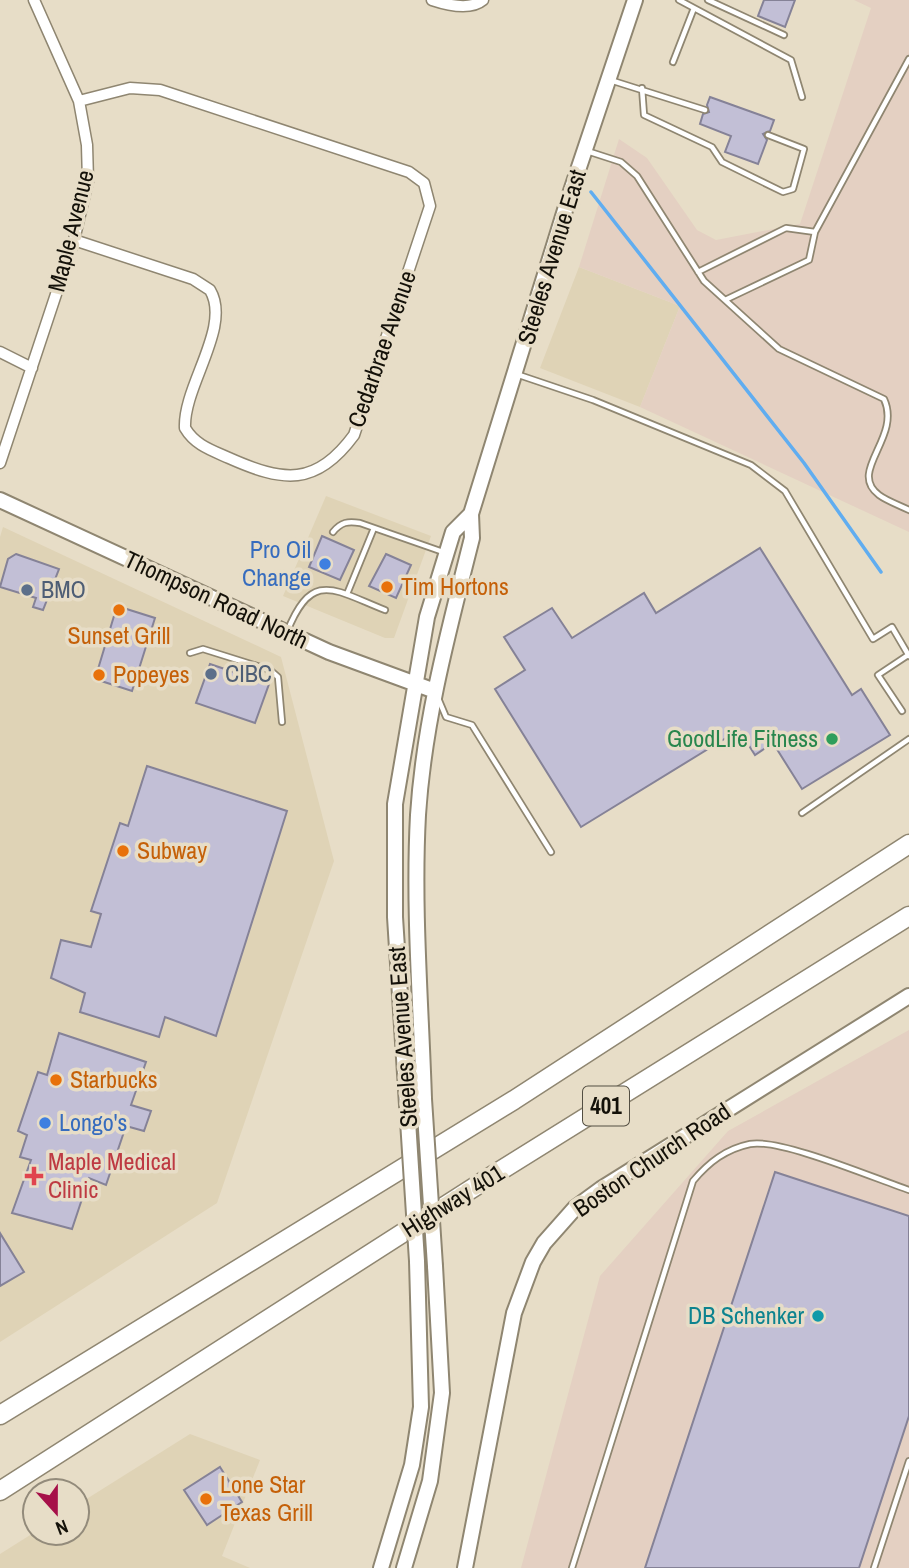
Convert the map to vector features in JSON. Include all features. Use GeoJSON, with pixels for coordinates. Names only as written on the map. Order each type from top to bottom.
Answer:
{"type":"FeatureCollection","features":[{"type":"Feature","properties":{"kind":"highway","name":"401"},"geometry":{"type":"LineString","coordinates":[[0,1415],[514,1100],[909,844]]}},
{"type":"Feature","properties":{"kind":"highway","name":"Highway 401"},"geometry":{"type":"LineString","coordinates":[[0,1491],[490,1177],[909,916]]}},
{"type":"Feature","properties":{"kind":"main road","name":"Steeles Avenue East"},"geometry":{"type":"LineString","coordinates":[[404,1568],[430,1481],[442,1393],[424,1099],[418,925],[418,816],[435,691],[472,538],[471,514],[635,0]]}},
{"type":"Feature","properties":{"kind":"main road","name":"Thompson Road North"},"geometry":{"type":"LineString","coordinates":[[0,499],[287,633],[435,691]]}},
{"type":"Feature","properties":{"kind":"main road","name":"Steeles Avenue East"},"geometry":{"type":"LineString","coordinates":[[381,1568],[412,1465],[421,1407],[418,1261],[395,917],[395,804],[427,617],[453,532],[471,514]]}},
{"type":"Feature","properties":{"kind":"main road","name":"Boston Church Road"},"geometry":{"type":"LineString","coordinates":[[466,1568],[514,1313],[533,1262],[558,1225],[601,1189],[909,996]]}},
{"type":"Feature","properties":{"kind":"street","name":"Maple Avenue"},"geometry":{"type":"LineString","coordinates":[[0,463],[74,240],[89,165],[79,101],[34,0]]}},
{"type":"Feature","properties":{"kind":"street"},"geometry":{"type":"LineString","coordinates":[[432,0],[458,6],[479,4],[483,0]]}},
{"type":"Feature","properties":{"kind":"street","name":"Cedarbrae Avenue"},"geometry":{"type":"LineString","coordinates":[[74,240],[193,279],[211,290],[218,314],[189,402],[185,428],[198,444],[210,450],[264,474],[291,477],[317,470],[338,456],[354,435],[429,206],[424,183],[409,172],[160,90],[130,88],[79,101]]}},
{"type":"Feature","properties":{"kind":"street"},"geometry":{"type":"LineString","coordinates":[[0,352],[32,368]]}},
{"type":"Feature","properties":{"kind":"lane"},"geometry":{"type":"LineString","coordinates":[[679,0],[791,60],[802,97]]}},
{"type":"Feature","properties":{"kind":"lane"},"geometry":{"type":"LineString","coordinates":[[708,0],[784,35]]}},
{"type":"Feature","properties":{"kind":"lane"},"geometry":{"type":"LineString","coordinates":[[673,62],[694,8]]}},
{"type":"Feature","properties":{"kind":"lane"},"geometry":{"type":"LineString","coordinates":[[725,300],[809,260],[815,232],[909,59]]}},
{"type":"Feature","properties":{"kind":"lane"},"geometry":{"type":"LineString","coordinates":[[609,80],[642,88],[705,110]]}},
{"type":"Feature","properties":{"kind":"lane"},"geometry":{"type":"LineString","coordinates":[[642,88],[644,115],[712,147],[722,162],[783,192],[793,189],[804,149],[768,135]]}},
{"type":"Feature","properties":{"kind":"lane"},"geometry":{"type":"LineString","coordinates":[[586,151],[621,162],[637,176],[698,272],[779,349],[884,399],[890,412],[889,426],[868,471],[870,486],[879,495],[909,510]]}},
{"type":"Feature","properties":{"kind":"lane"},"geometry":{"type":"LineString","coordinates":[[698,272],[786,228],[815,232]]}},
{"type":"Feature","properties":{"kind":"lane"},"geometry":{"type":"LineString","coordinates":[[516,374],[593,400],[751,465],[785,491],[873,639],[892,627],[909,655],[878,675],[902,711]]}},
{"type":"Feature","properties":{"kind":"lane"},"geometry":{"type":"LineString","coordinates":[[333,532],[338,525],[349,521],[446,553]]}},
{"type":"Feature","properties":{"kind":"lane"},"geometry":{"type":"LineString","coordinates":[[347,594],[374,528]]}},
{"type":"Feature","properties":{"kind":"lane"},"geometry":{"type":"LineString","coordinates":[[287,633],[295,613],[311,592],[325,588],[385,610]]}},
{"type":"Feature","properties":{"kind":"lane"},"geometry":{"type":"LineString","coordinates":[[190,653],[203,649],[270,670],[278,677],[282,722]]}},
{"type":"Feature","properties":{"kind":"lane"},"geometry":{"type":"LineString","coordinates":[[435,691],[446,718],[472,725],[551,852]]}},
{"type":"Feature","properties":{"kind":"lane"},"geometry":{"type":"LineString","coordinates":[[802,813],[841,783],[909,739]]}},
{"type":"Feature","properties":{"kind":"lane"},"geometry":{"type":"LineString","coordinates":[[572,1568],[693,1181],[708,1163],[729,1150],[752,1143],[776,1145],[909,1191]]}},
{"type":"Feature","properties":{"kind":"lane"},"geometry":{"type":"LineString","coordinates":[[874,1568],[909,1461]]}},
{"type":"Feature","properties":{"kind":"shaded area"},"geometry":{"type":"Polygon","coordinates":[[[854,0],[909,0],[909,532],[640,407],[680,306],[579,267],[619,139],[647,158],[697,230],[716,240],[800,224],[871,8],[854,0]]]}},
{"type":"Feature","properties":{"kind":"shaded area"},"geometry":{"type":"Polygon","coordinates":[[[579,267],[680,306],[640,407],[540,368],[579,267]]]}},
{"type":"Feature","properties":{"kind":"shaded area"},"geometry":{"type":"Polygon","coordinates":[[[326,496],[431,536],[394,638],[385,638],[283,596],[326,496]]]}},
{"type":"Feature","properties":{"kind":"shaded area"},"geometry":{"type":"Polygon","coordinates":[[[3,527],[281,657],[334,861],[217,1203],[0,1342],[0,537],[3,527]]]}},
{"type":"Feature","properties":{"kind":"shaded area"},"geometry":{"type":"Polygon","coordinates":[[[909,1030],[909,1568],[521,1568],[600,1276],[728,1131],[909,1030]]]}},
{"type":"Feature","properties":{"kind":"shaded area"},"geometry":{"type":"Polygon","coordinates":[[[190,1434],[260,1460],[222,1556],[250,1568],[0,1568],[0,1554],[21,1541],[21,1547],[91,1547],[91,1496],[190,1434]]]}},
{"type":"Feature","properties":{"kind":"building"},"geometry":{"type":"Polygon","coordinates":[[[764,0],[795,0],[785,27],[758,16],[764,0]]]}},
{"type":"Feature","properties":{"kind":"building"},"geometry":{"type":"Polygon","coordinates":[[[710,97],[774,120],[770,131],[763,134],[767,140],[758,164],[725,152],[731,136],[700,124],[703,114],[709,112],[707,105],[710,97]]]}},
{"type":"Feature","properties":{"kind":"building"},"geometry":{"type":"Polygon","coordinates":[[[322,536],[354,550],[340,580],[309,567],[322,536]]]}},
{"type":"Feature","properties":{"kind":"building"},"geometry":{"type":"Polygon","coordinates":[[[760,548],[852,695],[861,689],[890,735],[802,789],[773,743],[755,755],[739,730],[581,827],[495,689],[525,670],[504,637],[552,608],[572,638],[644,593],[656,613],[760,548]]]}},
{"type":"Feature","properties":{"kind":"building"},"geometry":{"type":"Polygon","coordinates":[[[16,554],[59,569],[43,610],[33,607],[36,598],[0,587],[8,559],[16,554]]]}},
{"type":"Feature","properties":{"kind":"building"},"geometry":{"type":"Polygon","coordinates":[[[386,554],[411,565],[396,598],[369,586],[386,554]]]}},
{"type":"Feature","properties":{"kind":"building"},"geometry":{"type":"Polygon","coordinates":[[[117,606],[155,618],[132,691],[95,679],[117,606]]]}},
{"type":"Feature","properties":{"kind":"building"},"geometry":{"type":"Polygon","coordinates":[[[210,664],[269,684],[255,723],[196,703],[210,664]]]}},
{"type":"Feature","properties":{"kind":"building"},"geometry":{"type":"Polygon","coordinates":[[[147,766],[287,811],[216,1036],[165,1017],[159,1037],[80,1012],[85,993],[51,978],[61,940],[91,947],[101,914],[91,911],[120,823],[128,826],[147,766]]]}},
{"type":"Feature","properties":{"kind":"building"},"geometry":{"type":"Polygon","coordinates":[[[59,1033],[146,1062],[131,1105],[151,1111],[144,1131],[126,1126],[106,1185],[89,1178],[72,1229],[12,1213],[31,1160],[20,1157],[27,1135],[18,1131],[38,1072],[47,1075],[59,1033]]]}},
{"type":"Feature","properties":{"kind":"building","name":"DB Schenker"},"geometry":{"type":"Polygon","coordinates":[[[775,1172],[909,1216],[909,1416],[859,1568],[645,1568],[775,1172]]]}},
{"type":"Feature","properties":{"kind":"building"},"geometry":{"type":"Polygon","coordinates":[[[0,1233],[24,1272],[0,1286],[0,1233]]]}},
{"type":"Feature","properties":{"kind":"building"},"geometry":{"type":"Polygon","coordinates":[[[220,1467],[242,1502],[207,1525],[184,1490],[220,1467]]]}},
{"type":"Feature","properties":{"kind":"waterway"},"geometry":{"type":"LineString","coordinates":[[591,192],[804,463],[881,572]]}},
{"type":"Feature","properties":{"kind":"place","name":"Pro Oil Change"},"geometry":{"type":"Point","coordinates":[325,564]}},
{"type":"Feature","properties":{"kind":"place","name":"Tim Hortons"},"geometry":{"type":"Point","coordinates":[387,587]}},
{"type":"Feature","properties":{"kind":"place","name":"BMO"},"geometry":{"type":"Point","coordinates":[27,590]}},
{"type":"Feature","properties":{"kind":"place","name":"Sunset Grill"},"geometry":{"type":"Point","coordinates":[119,610]}},
{"type":"Feature","properties":{"kind":"place","name":"CIBC"},"geometry":{"type":"Point","coordinates":[211,674]}},
{"type":"Feature","properties":{"kind":"place","name":"Popeyes"},"geometry":{"type":"Point","coordinates":[99,675]}},
{"type":"Feature","properties":{"kind":"place","name":"GoodLife Fitness"},"geometry":{"type":"Point","coordinates":[832,739]}},
{"type":"Feature","properties":{"kind":"place","name":"Subway"},"geometry":{"type":"Point","coordinates":[123,851]}},
{"type":"Feature","properties":{"kind":"place","name":"Starbucks"},"geometry":{"type":"Point","coordinates":[56,1080]}},
{"type":"Feature","properties":{"kind":"place","name":"Longo's"},"geometry":{"type":"Point","coordinates":[45,1123]}},
{"type":"Feature","properties":{"kind":"place","name":"Maple Medical Clinic"},"geometry":{"type":"Point","coordinates":[34,1176]}},
{"type":"Feature","properties":{"kind":"place","name":"DB Schenker"},"geometry":{"type":"Point","coordinates":[818,1316]}},
{"type":"Feature","properties":{"kind":"place","name":"Lone Star Texas Grill"},"geometry":{"type":"Point","coordinates":[206,1499]}}]}
